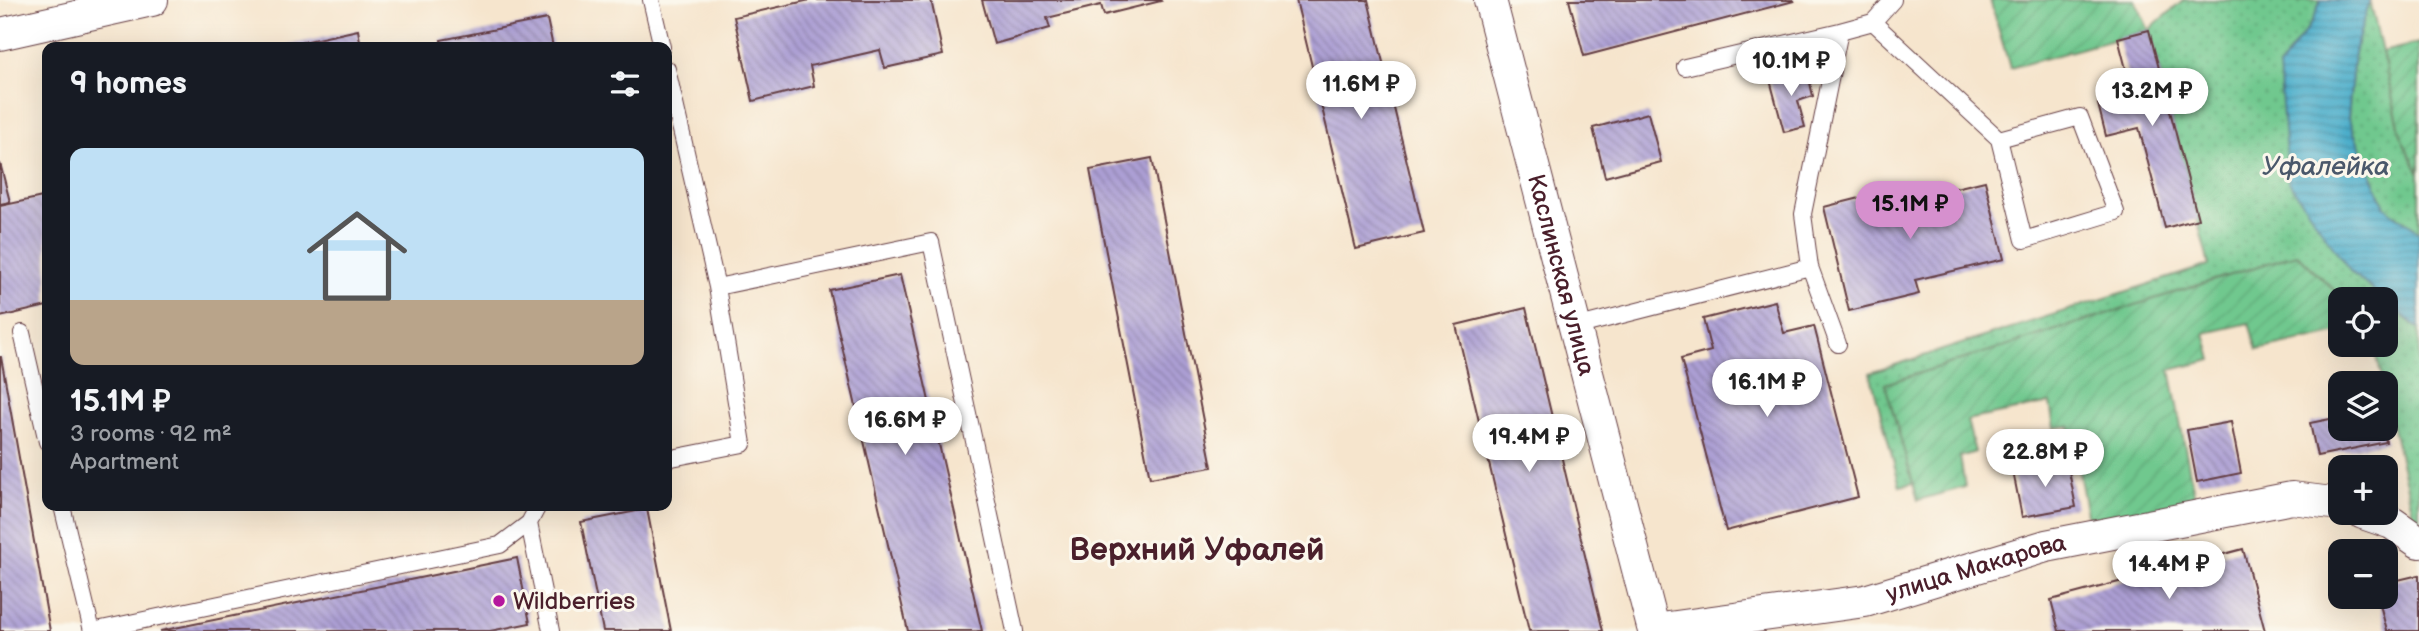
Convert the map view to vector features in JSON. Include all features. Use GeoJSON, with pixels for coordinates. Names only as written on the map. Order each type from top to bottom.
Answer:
{"type":"FeatureCollection","features":[{"type":"Feature","properties":{"kind":"street"},"geometry":{"type":"LineString","coordinates":[[0,34],[152,0]]}},
{"type":"Feature","properties":{"kind":"street","name":"Каслинская улица"},"geometry":{"type":"LineString","coordinates":[[1490,0],[1654,631]]}},
{"type":"Feature","properties":{"kind":"street","name":"улица Макарова"},"geometry":{"type":"LineString","coordinates":[[1654,631],[1864,601],[2046,546],[2292,498],[2328,502]]}},
{"type":"Feature","properties":{"kind":"street"},"geometry":{"type":"LineString","coordinates":[[2395,525],[2419,542]]}},
{"type":"Feature","properties":{"kind":"lane"},"geometry":{"type":"LineString","coordinates":[[651,0],[661,42]]}},
{"type":"Feature","properties":{"kind":"lane"},"geometry":{"type":"LineString","coordinates":[[1685,67],[1872,22],[1893,0]]}},
{"type":"Feature","properties":{"kind":"lane"},"geometry":{"type":"LineString","coordinates":[[1872,22],[1999,139],[2024,240],[2116,212],[2080,117],[1999,139]]}},
{"type":"Feature","properties":{"kind":"lane"},"geometry":{"type":"LineString","coordinates":[[1838,344],[1810,267],[1803,214],[1840,31]]}},
{"type":"Feature","properties":{"kind":"lane"},"geometry":{"type":"LineString","coordinates":[[672,91],[717,287],[743,444],[672,457]]}},
{"type":"Feature","properties":{"kind":"lane"},"geometry":{"type":"LineString","coordinates":[[717,287],[930,242],[1016,631]]}},
{"type":"Feature","properties":{"kind":"lane"},"geometry":{"type":"LineString","coordinates":[[1575,327],[1810,267]]}},
{"type":"Feature","properties":{"kind":"lane"},"geometry":{"type":"LineString","coordinates":[[22,334],[42,420]]}},
{"type":"Feature","properties":{"kind":"lane"},"geometry":{"type":"LineString","coordinates":[[63,511],[92,631],[500,545],[529,523],[535,511]]}},
{"type":"Feature","properties":{"kind":"lane"},"geometry":{"type":"LineString","coordinates":[[529,523],[551,631]]}},
{"type":"Feature","properties":{"kind":"green space"},"geometry":{"type":"Polygon","coordinates":[[[1990,0],[2135,0],[2149,30],[2010,68],[1990,0]]]}},
{"type":"Feature","properties":{"kind":"green space"},"geometry":{"type":"Polygon","coordinates":[[[2184,0],[2321,0],[2312,22],[2279,67],[2350,271],[2369,287],[2331,287],[2297,254],[1886,384],[1913,483],[1900,486],[1870,373],[2209,265],[2149,30],[2184,0]]]}},
{"type":"Feature","properties":{"kind":"green space"},"geometry":{"type":"Polygon","coordinates":[[[2370,0],[2402,139],[2419,174],[2419,232],[2385,207],[2348,118],[2354,53],[2370,0]]]}},
{"type":"Feature","properties":{"kind":"green space"},"geometry":{"type":"Polygon","coordinates":[[[2419,43],[2419,174],[2402,139],[2382,52],[2419,43]]]}},
{"type":"Feature","properties":{"kind":"green space"},"geometry":{"type":"Polygon","coordinates":[[[2297,254],[2331,287],[2328,287],[2328,335],[2257,350],[2249,323],[2205,333],[2212,360],[2170,370],[2196,504],[2089,525],[2070,426],[2054,428],[2050,403],[1967,420],[1975,452],[1960,457],[1965,487],[1918,500],[1885,384],[2297,254]]]}},
{"type":"Feature","properties":{"kind":"green space"},"geometry":{"type":"Polygon","coordinates":[[[2398,311],[2419,329],[2419,525],[2415,522],[2396,441],[2398,441],[2398,371],[2380,371],[2377,357],[2398,357],[2398,311]]]}},
{"type":"Feature","properties":{"kind":"water","name":"Уфалейка"},"geometry":{"type":"Polygon","coordinates":[[[2321,0],[2370,0],[2354,53],[2348,118],[2385,207],[2419,232],[2419,329],[2398,311],[2398,287],[2369,287],[2350,271],[2288,181],[2279,67],[2312,22],[2321,0]]]}},
{"type":"Feature","properties":{"kind":"building"},"geometry":{"type":"Polygon","coordinates":[[[810,0],[931,0],[943,55],[885,68],[880,50],[810,66],[814,86],[753,101],[734,17],[810,0]]]}},
{"type":"Feature","properties":{"kind":"building"},"geometry":{"type":"Polygon","coordinates":[[[982,0],[1161,1],[1104,15],[1101,5],[1047,18],[1050,28],[994,44],[982,0]]]}},
{"type":"Feature","properties":{"kind":"building"},"geometry":{"type":"Polygon","coordinates":[[[1296,0],[1368,0],[1424,233],[1356,249],[1296,0]]]}},
{"type":"Feature","properties":{"kind":"building"},"geometry":{"type":"Polygon","coordinates":[[[1569,0],[1793,0],[1794,1],[1584,56],[1569,0]]]}},
{"type":"Feature","properties":{"kind":"building"},"geometry":{"type":"Polygon","coordinates":[[[547,19],[552,42],[441,42],[547,19]]]}},
{"type":"Feature","properties":{"kind":"building"},"geometry":{"type":"Polygon","coordinates":[[[358,30],[360,42],[303,42],[358,30]]]}},
{"type":"Feature","properties":{"kind":"building"},"geometry":{"type":"Polygon","coordinates":[[[2149,30],[2198,219],[2165,228],[2139,128],[2106,136],[2098,104],[2133,96],[2118,38],[2149,30]]]}},
{"type":"Feature","properties":{"kind":"building"},"geometry":{"type":"Polygon","coordinates":[[[1807,70],[1813,96],[1798,101],[1805,127],[1784,132],[1770,80],[1807,70]]]}},
{"type":"Feature","properties":{"kind":"building"},"geometry":{"type":"Polygon","coordinates":[[[1648,113],[1661,162],[1605,177],[1593,128],[1648,113]]]}},
{"type":"Feature","properties":{"kind":"building"},"geometry":{"type":"Polygon","coordinates":[[[1152,158],[1212,467],[1150,478],[1090,170],[1152,158]]]}},
{"type":"Feature","properties":{"kind":"building"},"geometry":{"type":"Polygon","coordinates":[[[0,163],[10,202],[0,204],[0,163]]]}},
{"type":"Feature","properties":{"kind":"building"},"geometry":{"type":"Polygon","coordinates":[[[1985,181],[2004,259],[1915,280],[1919,294],[1849,311],[1824,207],[1892,190],[1896,202],[1985,181]]]}},
{"type":"Feature","properties":{"kind":"building"},"geometry":{"type":"Polygon","coordinates":[[[42,197],[42,307],[0,317],[0,206],[42,197]]]}},
{"type":"Feature","properties":{"kind":"building"},"geometry":{"type":"Polygon","coordinates":[[[900,275],[982,631],[908,631],[829,290],[900,275]]]}},
{"type":"Feature","properties":{"kind":"building"},"geometry":{"type":"Polygon","coordinates":[[[1775,301],[1784,333],[1814,326],[1858,497],[1726,531],[1681,359],[1711,351],[1703,319],[1775,301]]]}},
{"type":"Feature","properties":{"kind":"building"},"geometry":{"type":"Polygon","coordinates":[[[1526,308],[1603,631],[1529,631],[1456,325],[1526,308]]]}},
{"type":"Feature","properties":{"kind":"building"},"geometry":{"type":"Polygon","coordinates":[[[1,357],[50,631],[0,631],[1,357]]]}},
{"type":"Feature","properties":{"kind":"building"},"geometry":{"type":"Polygon","coordinates":[[[2328,419],[2328,441],[2386,442],[2317,456],[2310,423],[2328,419]]]}},
{"type":"Feature","properties":{"kind":"building"},"geometry":{"type":"Polygon","coordinates":[[[2231,422],[2241,473],[2197,482],[2187,430],[2231,422]]]}},
{"type":"Feature","properties":{"kind":"building"},"geometry":{"type":"Polygon","coordinates":[[[2067,461],[2076,507],[2022,517],[2013,471],[2067,461]]]}},
{"type":"Feature","properties":{"kind":"building"},"geometry":{"type":"Polygon","coordinates":[[[647,511],[671,631],[603,631],[581,522],[647,511]]]}},
{"type":"Feature","properties":{"kind":"building"},"geometry":{"type":"Polygon","coordinates":[[[2243,549],[2265,631],[2059,631],[2051,600],[2243,549]]]}},
{"type":"Feature","properties":{"kind":"building"},"geometry":{"type":"Polygon","coordinates":[[[517,558],[530,623],[490,631],[160,631],[517,558]]]}},
{"type":"Feature","properties":{"kind":"building"},"geometry":{"type":"Polygon","coordinates":[[[2419,575],[2419,631],[2387,631],[2381,609],[2398,609],[2398,580],[2419,575]]]}},
{"type":"Feature","properties":{"kind":"place","name":"Wildberries"},"geometry":{"type":"Point","coordinates":[499,601]}},
{"type":"Feature","properties":{"kind":"district","name":"Верхний Уфалей"},"geometry":{"type":"Point","coordinates":[1197,550]}}]}
